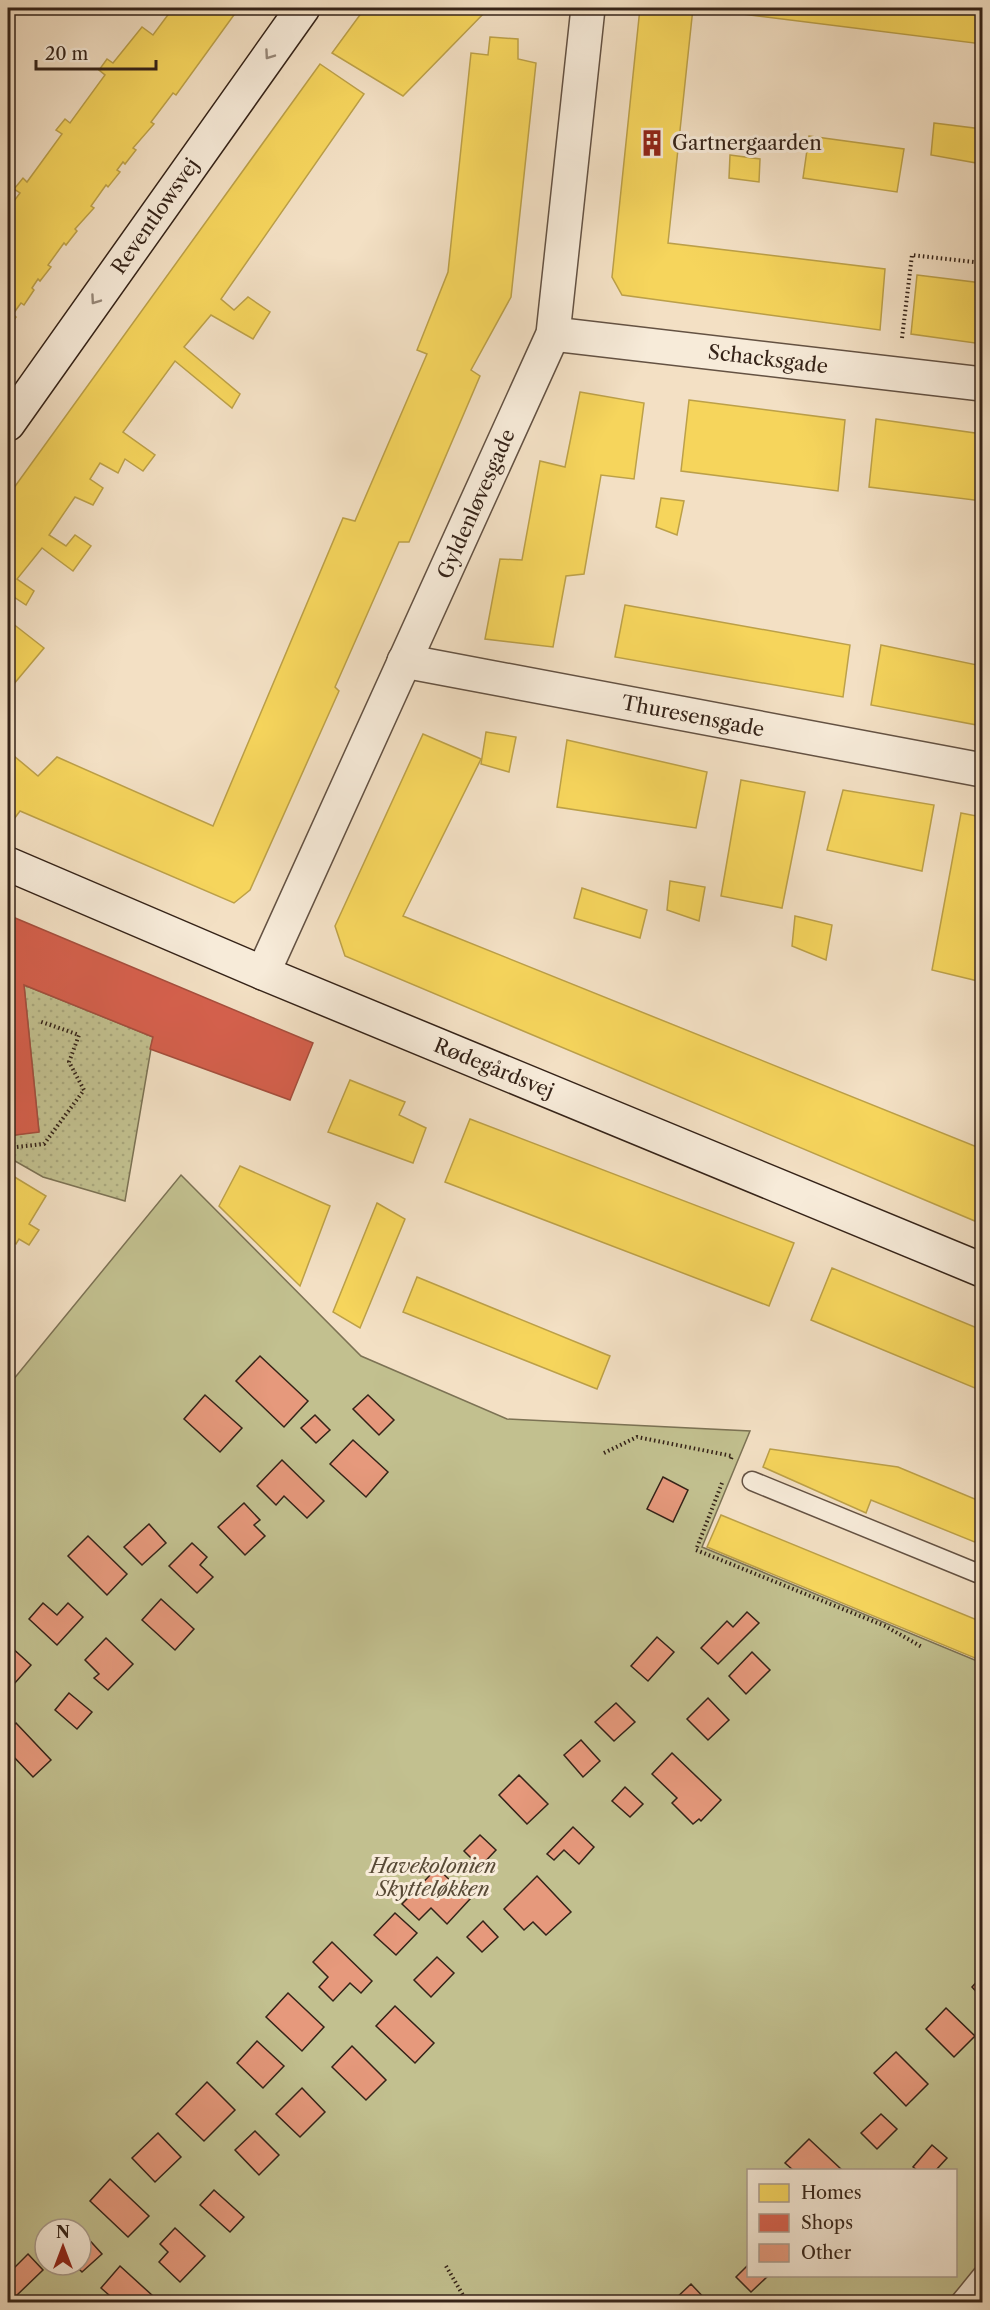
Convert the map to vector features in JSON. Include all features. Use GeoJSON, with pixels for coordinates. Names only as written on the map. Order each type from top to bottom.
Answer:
{"type":"FeatureCollection","features":[{"type":"Feature","properties":{"kind":"street","name":"Reventlowsvej"},"geometry":{"type":"LineString","coordinates":[[8,424],[303,8]]}},
{"type":"Feature","properties":{"kind":"street","name":"Gyldenløvesgade"},"geometry":{"type":"LineString","coordinates":[[263,973],[553,334],[588,8]]}},
{"type":"Feature","properties":{"kind":"street","name":"Schacksgade"},"geometry":{"type":"LineString","coordinates":[[553,334],[982,384]]}},
{"type":"Feature","properties":{"kind":"street","name":"Thuresensgade"},"geometry":{"type":"LineString","coordinates":[[404,661],[982,770]]}},
{"type":"Feature","properties":{"kind":"street","name":"Rødegårdsvej"},"geometry":{"type":"LineString","coordinates":[[8,864],[263,973],[982,1270]]}},
{"type":"Feature","properties":{"kind":"lane"},"geometry":{"type":"LineString","coordinates":[[752,1481],[982,1575]]}},
{"type":"Feature","properties":{"kind":"lane"},"geometry":{"type":"LineString","coordinates":[[960,2302],[982,2276]]}},
{"type":"Feature","properties":{"kind":"path"},"geometry":{"type":"LineString","coordinates":[[897,374],[912,255],[982,263]]}},
{"type":"Feature","properties":{"kind":"path"},"geometry":{"type":"LineString","coordinates":[[8,1148],[44,1144],[84,1090],[69,1062],[79,1035],[39,1021]]}},
{"type":"Feature","properties":{"kind":"path"},"geometry":{"type":"LineString","coordinates":[[604,1453],[637,1437],[732,1456],[728,1467]]}},
{"type":"Feature","properties":{"kind":"path"},"geometry":{"type":"LineString","coordinates":[[724,1477],[696,1550],[885,1626],[922,1647]]}},
{"type":"Feature","properties":{"kind":"path"},"geometry":{"type":"LineString","coordinates":[[446,2266],[467,2302]]}},
{"type":"Feature","properties":{"kind":"green space"},"geometry":{"type":"Polygon","coordinates":[[[24,985],[153,1037],[125,1201],[43,1177],[8,1157],[8,1136],[39,1131],[24,985]]]}},
{"type":"Feature","properties":{"kind":"green space","name":"Havekolonien Skytteløkken"},"geometry":{"type":"Polygon","coordinates":[[[181,1175],[361,1356],[507,1419],[750,1431],[702,1547],[982,1663],[982,2302],[8,2302],[8,1386],[181,1175]]]}},
{"type":"Feature","properties":{"kind":"building: Homes"},"geometry":{"type":"Polygon","coordinates":[[[173,8],[239,8],[176,95],[173,93],[151,122],[154,124],[133,148],[136,150],[125,164],[123,162],[117,170],[120,172],[108,187],[106,185],[91,206],[94,208],[48,265],[51,267],[40,281],[38,279],[24,305],[21,303],[13,314],[16,317],[8,328],[8,209],[20,193],[14,189],[23,178],[27,182],[62,134],[56,130],[65,119],[70,123],[105,75],[99,70],[107,59],[113,63],[142,27],[153,35],[173,8]]]}},
{"type":"Feature","properties":{"kind":"building: Homes"},"geometry":{"type":"Polygon","coordinates":[[[365,8],[489,8],[403,96],[332,53],[365,8]]]}},
{"type":"Feature","properties":{"kind":"building: Homes","name":"Gartnergaarden"},"geometry":{"type":"Polygon","coordinates":[[[640,8],[693,8],[668,243],[885,269],[880,330],[622,295],[612,277],[640,8]]]}},
{"type":"Feature","properties":{"kind":"building: Homes"},"geometry":{"type":"Polygon","coordinates":[[[693,8],[982,8],[982,44],[693,8]]]}},
{"type":"Feature","properties":{"kind":"building: Homes"},"geometry":{"type":"Polygon","coordinates":[[[490,37],[518,39],[518,59],[536,63],[511,297],[471,370],[480,376],[409,542],[399,542],[335,687],[339,691],[250,890],[234,903],[20,811],[11,823],[8,820],[8,751],[38,776],[57,757],[213,826],[343,518],[355,521],[427,354],[417,350],[448,272],[471,53],[488,55],[490,37]]]}},
{"type":"Feature","properties":{"kind":"building: Homes"},"geometry":{"type":"Polygon","coordinates":[[[320,64],[364,94],[221,299],[234,310],[248,297],[270,312],[253,339],[211,315],[184,347],[240,394],[232,408],[175,361],[123,432],[155,455],[143,471],[125,459],[118,473],[100,463],[90,479],[103,488],[93,505],[75,497],[49,535],[66,546],[75,535],[91,546],[73,571],[42,548],[17,579],[34,591],[26,605],[8,593],[8,496],[320,64]]]}},
{"type":"Feature","properties":{"kind":"building: Homes"},"geometry":{"type":"Polygon","coordinates":[[[934,123],[982,129],[982,164],[931,155],[934,123]]]}},
{"type":"Feature","properties":{"kind":"building: Homes"},"geometry":{"type":"Polygon","coordinates":[[[809,136],[904,149],[897,192],[803,178],[809,136]]]}},
{"type":"Feature","properties":{"kind":"building: Homes"},"geometry":{"type":"Polygon","coordinates":[[[730,155],[760,159],[759,182],[729,178],[730,155]]]}},
{"type":"Feature","properties":{"kind":"building: Homes"},"geometry":{"type":"Polygon","coordinates":[[[917,275],[982,283],[982,344],[911,334],[917,275]]]}},
{"type":"Feature","properties":{"kind":"building: Homes"},"geometry":{"type":"Polygon","coordinates":[[[580,392],[644,403],[634,479],[601,475],[584,574],[566,576],[553,647],[485,639],[500,559],[522,560],[540,461],[565,467],[580,392]]]}},
{"type":"Feature","properties":{"kind":"building: Homes"},"geometry":{"type":"Polygon","coordinates":[[[689,400],[845,420],[838,491],[681,471],[689,400]]]}},
{"type":"Feature","properties":{"kind":"building: Homes"},"geometry":{"type":"Polygon","coordinates":[[[876,419],[982,434],[982,501],[869,487],[876,419]]]}},
{"type":"Feature","properties":{"kind":"building: Homes"},"geometry":{"type":"Polygon","coordinates":[[[661,498],[684,501],[677,535],[656,527],[661,498]]]}},
{"type":"Feature","properties":{"kind":"building: Homes"},"geometry":{"type":"Polygon","coordinates":[[[625,605],[850,645],[843,697],[615,657],[625,605]]]}},
{"type":"Feature","properties":{"kind":"building: Homes"},"geometry":{"type":"Polygon","coordinates":[[[12,623],[44,648],[8,691],[8,629],[12,623]]]}},
{"type":"Feature","properties":{"kind":"building: Homes"},"geometry":{"type":"Polygon","coordinates":[[[881,645],[982,666],[982,726],[871,705],[881,645]]]}},
{"type":"Feature","properties":{"kind":"building: Homes"},"geometry":{"type":"Polygon","coordinates":[[[486,732],[516,737],[509,772],[481,764],[486,732]]]}},
{"type":"Feature","properties":{"kind":"building: Homes"},"geometry":{"type":"Polygon","coordinates":[[[423,734],[481,759],[403,916],[982,1149],[982,1224],[345,956],[335,926],[423,734]]]}},
{"type":"Feature","properties":{"kind":"building: Homes"},"geometry":{"type":"Polygon","coordinates":[[[567,740],[707,772],[696,828],[557,807],[567,740]]]}},
{"type":"Feature","properties":{"kind":"building: Homes"},"geometry":{"type":"Polygon","coordinates":[[[741,780],[805,792],[782,908],[721,896],[741,780]]]}},
{"type":"Feature","properties":{"kind":"building: Homes"},"geometry":{"type":"Polygon","coordinates":[[[843,790],[934,805],[922,871],[827,850],[843,790]]]}},
{"type":"Feature","properties":{"kind":"building: Homes"},"geometry":{"type":"Polygon","coordinates":[[[961,813],[982,817],[982,982],[932,970],[961,813]]]}},
{"type":"Feature","properties":{"kind":"building: Homes"},"geometry":{"type":"Polygon","coordinates":[[[670,881],[705,887],[699,921],[667,910],[670,881]]]}},
{"type":"Feature","properties":{"kind":"building: Homes"},"geometry":{"type":"Polygon","coordinates":[[[582,888],[647,910],[640,938],[574,918],[582,888]]]}},
{"type":"Feature","properties":{"kind":"building: Homes"},"geometry":{"type":"Polygon","coordinates":[[[795,916],[832,925],[826,960],[792,946],[795,916]]]}},
{"type":"Feature","properties":{"kind":"building: Homes"},"geometry":{"type":"Polygon","coordinates":[[[350,1080],[405,1102],[399,1115],[426,1128],[413,1163],[328,1132],[350,1080]]]}},
{"type":"Feature","properties":{"kind":"building: Homes"},"geometry":{"type":"Polygon","coordinates":[[[470,1119],[794,1243],[769,1306],[445,1182],[470,1119]]]}},
{"type":"Feature","properties":{"kind":"building: Homes"},"geometry":{"type":"Polygon","coordinates":[[[240,1166],[330,1206],[300,1286],[219,1206],[240,1166]]]}},
{"type":"Feature","properties":{"kind":"building: Homes"},"geometry":{"type":"Polygon","coordinates":[[[8,1173],[46,1196],[29,1224],[39,1230],[29,1245],[19,1239],[16,1244],[8,1238],[8,1173]]]}},
{"type":"Feature","properties":{"kind":"building: Homes"},"geometry":{"type":"Polygon","coordinates":[[[377,1203],[405,1219],[360,1328],[333,1312],[377,1203]]]}},
{"type":"Feature","properties":{"kind":"building: Homes"},"geometry":{"type":"Polygon","coordinates":[[[832,1268],[982,1330],[982,1391],[811,1320],[832,1268]]]}},
{"type":"Feature","properties":{"kind":"building: Homes"},"geometry":{"type":"Polygon","coordinates":[[[417,1277],[610,1356],[597,1389],[403,1312],[417,1277]]]}},
{"type":"Feature","properties":{"kind":"building: Homes"},"geometry":{"type":"Polygon","coordinates":[[[770,1449],[898,1467],[982,1502],[982,1545],[871,1500],[866,1513],[763,1467],[770,1449]]]}},
{"type":"Feature","properties":{"kind":"building: Homes"},"geometry":{"type":"Polygon","coordinates":[[[721,1515],[982,1622],[982,1661],[707,1547],[721,1515]]]}},
{"type":"Feature","properties":{"kind":"building: Shops"},"geometry":{"type":"Polygon","coordinates":[[[8,915],[313,1043],[290,1100],[150,1049],[153,1037],[24,985],[39,1132],[8,1136],[8,915]]]}},
{"type":"Feature","properties":{"kind":"building: Other"},"geometry":{"type":"Polygon","coordinates":[[[260,1356],[308,1401],[284,1427],[236,1381],[260,1356]]]}},
{"type":"Feature","properties":{"kind":"building: Other"},"geometry":{"type":"Polygon","coordinates":[[[205,1395],[242,1428],[220,1452],[184,1419],[205,1395]]]}},
{"type":"Feature","properties":{"kind":"building: Other"},"geometry":{"type":"Polygon","coordinates":[[[368,1395],[394,1420],[379,1435],[353,1409],[368,1395]]]}},
{"type":"Feature","properties":{"kind":"building: Other"},"geometry":{"type":"Polygon","coordinates":[[[315,1415],[330,1430],[316,1443],[301,1428],[315,1415]]]}},
{"type":"Feature","properties":{"kind":"building: Other"},"geometry":{"type":"Polygon","coordinates":[[[353,1440],[388,1472],[366,1497],[330,1464],[353,1440]]]}},
{"type":"Feature","properties":{"kind":"building: Other"},"geometry":{"type":"Polygon","coordinates":[[[282,1460],[324,1501],[307,1518],[284,1496],[276,1505],[257,1486],[282,1460]]]}},
{"type":"Feature","properties":{"kind":"building: Other"},"geometry":{"type":"Polygon","coordinates":[[[663,1477],[688,1490],[673,1522],[647,1509],[663,1477]]]}},
{"type":"Feature","properties":{"kind":"building: Other"},"geometry":{"type":"Polygon","coordinates":[[[244,1503],[260,1520],[254,1525],[265,1536],[245,1555],[218,1527],[244,1503]]]}},
{"type":"Feature","properties":{"kind":"building: Other"},"geometry":{"type":"Polygon","coordinates":[[[149,1524],[166,1543],[142,1565],[124,1547],[149,1524]]]}},
{"type":"Feature","properties":{"kind":"building: Other"},"geometry":{"type":"Polygon","coordinates":[[[88,1536],[127,1574],[107,1595],[68,1556],[88,1536]]]}},
{"type":"Feature","properties":{"kind":"building: Other"},"geometry":{"type":"Polygon","coordinates":[[[192,1543],[207,1557],[200,1565],[213,1577],[197,1593],[169,1566],[192,1543]]]}},
{"type":"Feature","properties":{"kind":"building: Other"},"geometry":{"type":"Polygon","coordinates":[[[161,1599],[194,1629],[175,1650],[142,1620],[161,1599]]]}},
{"type":"Feature","properties":{"kind":"building: Other"},"geometry":{"type":"Polygon","coordinates":[[[43,1603],[57,1615],[68,1603],[83,1617],[57,1645],[29,1619],[43,1603]]]}},
{"type":"Feature","properties":{"kind":"building: Other"},"geometry":{"type":"Polygon","coordinates":[[[747,1612],[759,1623],[718,1664],[701,1648],[727,1621],[733,1627],[747,1612]]]}},
{"type":"Feature","properties":{"kind":"building: Other"},"geometry":{"type":"Polygon","coordinates":[[[657,1637],[674,1652],[648,1681],[631,1666],[657,1637]]]}},
{"type":"Feature","properties":{"kind":"building: Other"},"geometry":{"type":"Polygon","coordinates":[[[106,1638],[133,1664],[108,1690],[94,1678],[99,1674],[85,1660],[106,1638]]]}},
{"type":"Feature","properties":{"kind":"building: Other"},"geometry":{"type":"Polygon","coordinates":[[[10,1646],[31,1665],[14,1684],[8,1678],[8,1649],[10,1646]]]}},
{"type":"Feature","properties":{"kind":"building: Other"},"geometry":{"type":"Polygon","coordinates":[[[752,1652],[770,1670],[746,1694],[729,1676],[752,1652]]]}},
{"type":"Feature","properties":{"kind":"building: Other"},"geometry":{"type":"Polygon","coordinates":[[[69,1693],[92,1712],[77,1729],[55,1710],[69,1693]]]}},
{"type":"Feature","properties":{"kind":"building: Other"},"geometry":{"type":"Polygon","coordinates":[[[708,1698],[729,1720],[708,1740],[687,1719],[708,1698]]]}},
{"type":"Feature","properties":{"kind":"building: Other"},"geometry":{"type":"Polygon","coordinates":[[[616,1703],[635,1722],[614,1741],[595,1722],[616,1703]]]}},
{"type":"Feature","properties":{"kind":"building: Other"},"geometry":{"type":"Polygon","coordinates":[[[16,1723],[51,1760],[33,1777],[10,1753],[8,1756],[8,1731],[16,1723]]]}},
{"type":"Feature","properties":{"kind":"building: Other"},"geometry":{"type":"Polygon","coordinates":[[[581,1740],[600,1761],[583,1777],[564,1755],[581,1740]]]}},
{"type":"Feature","properties":{"kind":"building: Other"},"geometry":{"type":"Polygon","coordinates":[[[672,1753],[721,1800],[701,1821],[699,1819],[693,1824],[672,1803],[677,1798],[652,1774],[672,1753]]]}},
{"type":"Feature","properties":{"kind":"building: Other"},"geometry":{"type":"Polygon","coordinates":[[[519,1775],[548,1804],[527,1824],[499,1795],[519,1775]]]}},
{"type":"Feature","properties":{"kind":"building: Other"},"geometry":{"type":"Polygon","coordinates":[[[625,1787],[643,1804],[630,1817],[612,1801],[625,1787]]]}},
{"type":"Feature","properties":{"kind":"building: Other"},"geometry":{"type":"Polygon","coordinates":[[[573,1827],[594,1847],[579,1864],[564,1850],[554,1860],[547,1854],[573,1827]]]}},
{"type":"Feature","properties":{"kind":"building: Other"},"geometry":{"type":"Polygon","coordinates":[[[480,1835],[496,1850],[480,1867],[464,1851],[480,1835]]]}},
{"type":"Feature","properties":{"kind":"building: Other"},"geometry":{"type":"Polygon","coordinates":[[[437,1868],[470,1899],[447,1924],[431,1908],[419,1920],[402,1904],[437,1868]]]}},
{"type":"Feature","properties":{"kind":"building: Other"},"geometry":{"type":"Polygon","coordinates":[[[537,1876],[571,1912],[546,1935],[533,1922],[524,1930],[504,1909],[537,1876]]]}},
{"type":"Feature","properties":{"kind":"building: Other"},"geometry":{"type":"Polygon","coordinates":[[[395,1913],[417,1933],[396,1955],[374,1935],[395,1913]]]}},
{"type":"Feature","properties":{"kind":"building: Other"},"geometry":{"type":"Polygon","coordinates":[[[483,1921],[498,1937],[482,1952],[467,1937],[483,1921]]]}},
{"type":"Feature","properties":{"kind":"building: Other"},"geometry":{"type":"Polygon","coordinates":[[[332,1942],[372,1981],[361,1993],[350,1983],[333,2001],[319,1987],[328,1977],[313,1962],[332,1942]]]}},
{"type":"Feature","properties":{"kind":"building: Other"},"geometry":{"type":"Polygon","coordinates":[[[437,1957],[454,1973],[431,1997],[414,1980],[437,1957]]]}},
{"type":"Feature","properties":{"kind":"building: Other"},"geometry":{"type":"Polygon","coordinates":[[[982,1976],[982,1998],[972,1987],[982,1976]]]}},
{"type":"Feature","properties":{"kind":"building: Other"},"geometry":{"type":"Polygon","coordinates":[[[288,1993],[324,2027],[302,2051],[266,2017],[288,1993]]]}},
{"type":"Feature","properties":{"kind":"building: Other"},"geometry":{"type":"Polygon","coordinates":[[[395,2006],[434,2043],[415,2063],[376,2026],[395,2006]]]}},
{"type":"Feature","properties":{"kind":"building: Other"},"geometry":{"type":"Polygon","coordinates":[[[946,2008],[975,2036],[954,2057],[926,2029],[946,2008]]]}},
{"type":"Feature","properties":{"kind":"building: Other"},"geometry":{"type":"Polygon","coordinates":[[[257,2041],[284,2066],[263,2088],[237,2063],[257,2041]]]}},
{"type":"Feature","properties":{"kind":"building: Other"},"geometry":{"type":"Polygon","coordinates":[[[352,2046],[386,2080],[366,2100],[332,2067],[352,2046]]]}},
{"type":"Feature","properties":{"kind":"building: Other"},"geometry":{"type":"Polygon","coordinates":[[[896,2052],[928,2084],[906,2106],[874,2073],[896,2052]]]}},
{"type":"Feature","properties":{"kind":"building: Other"},"geometry":{"type":"Polygon","coordinates":[[[207,2082],[235,2110],[204,2141],[176,2114],[207,2082]]]}},
{"type":"Feature","properties":{"kind":"building: Other"},"geometry":{"type":"Polygon","coordinates":[[[302,2088],[325,2112],[300,2137],[276,2114],[302,2088]]]}},
{"type":"Feature","properties":{"kind":"building: Other"},"geometry":{"type":"Polygon","coordinates":[[[881,2114],[897,2129],[877,2149],[861,2133],[881,2114]]]}},
{"type":"Feature","properties":{"kind":"building: Other"},"geometry":{"type":"Polygon","coordinates":[[[255,2131],[279,2155],[259,2175],[235,2150],[255,2131]]]}},
{"type":"Feature","properties":{"kind":"building: Other"},"geometry":{"type":"Polygon","coordinates":[[[158,2133],[181,2157],[155,2182],[132,2158],[158,2133]]]}},
{"type":"Feature","properties":{"kind":"building: Other"},"geometry":{"type":"Polygon","coordinates":[[[809,2139],[841,2169],[792,2169],[785,2163],[809,2139]]]}},
{"type":"Feature","properties":{"kind":"building: Other"},"geometry":{"type":"Polygon","coordinates":[[[932,2145],[947,2158],[937,2169],[913,2167],[932,2145]]]}},
{"type":"Feature","properties":{"kind":"building: Other"},"geometry":{"type":"Polygon","coordinates":[[[110,2179],[149,2216],[128,2237],[90,2201],[110,2179]]]}},
{"type":"Feature","properties":{"kind":"building: Other"},"geometry":{"type":"Polygon","coordinates":[[[214,2190],[244,2217],[230,2232],[200,2205],[214,2190]]]}},
{"type":"Feature","properties":{"kind":"building: Other"},"geometry":{"type":"Polygon","coordinates":[[[175,2228],[205,2256],[180,2282],[159,2262],[168,2252],[160,2244],[175,2228]]]}},
{"type":"Feature","properties":{"kind":"building: Other"},"geometry":{"type":"Polygon","coordinates":[[[93,2244],[102,2254],[93,2262],[93,2244]]]}},
{"type":"Feature","properties":{"kind":"building: Other"},"geometry":{"type":"Polygon","coordinates":[[[28,2254],[33,2259],[33,2277],[36,2277],[16,2296],[8,2288],[8,2274],[28,2254]]]}},
{"type":"Feature","properties":{"kind":"building: Other"},"geometry":{"type":"Polygon","coordinates":[[[120,2266],[153,2296],[147,2302],[117,2302],[101,2288],[120,2266]]]}},
{"type":"Feature","properties":{"kind":"building: Other"},"geometry":{"type":"Polygon","coordinates":[[[747,2266],[747,2277],[767,2277],[751,2292],[736,2277],[747,2266]]]}},
{"type":"Feature","properties":{"kind":"building: Other"},"geometry":{"type":"Polygon","coordinates":[[[691,2284],[708,2302],[672,2302],[691,2284]]]}},
{"type":"Feature","properties":{"kind":"place","name":"Gartnergaarden"},"geometry":{"type":"Point","coordinates":[652,143]}}]}
